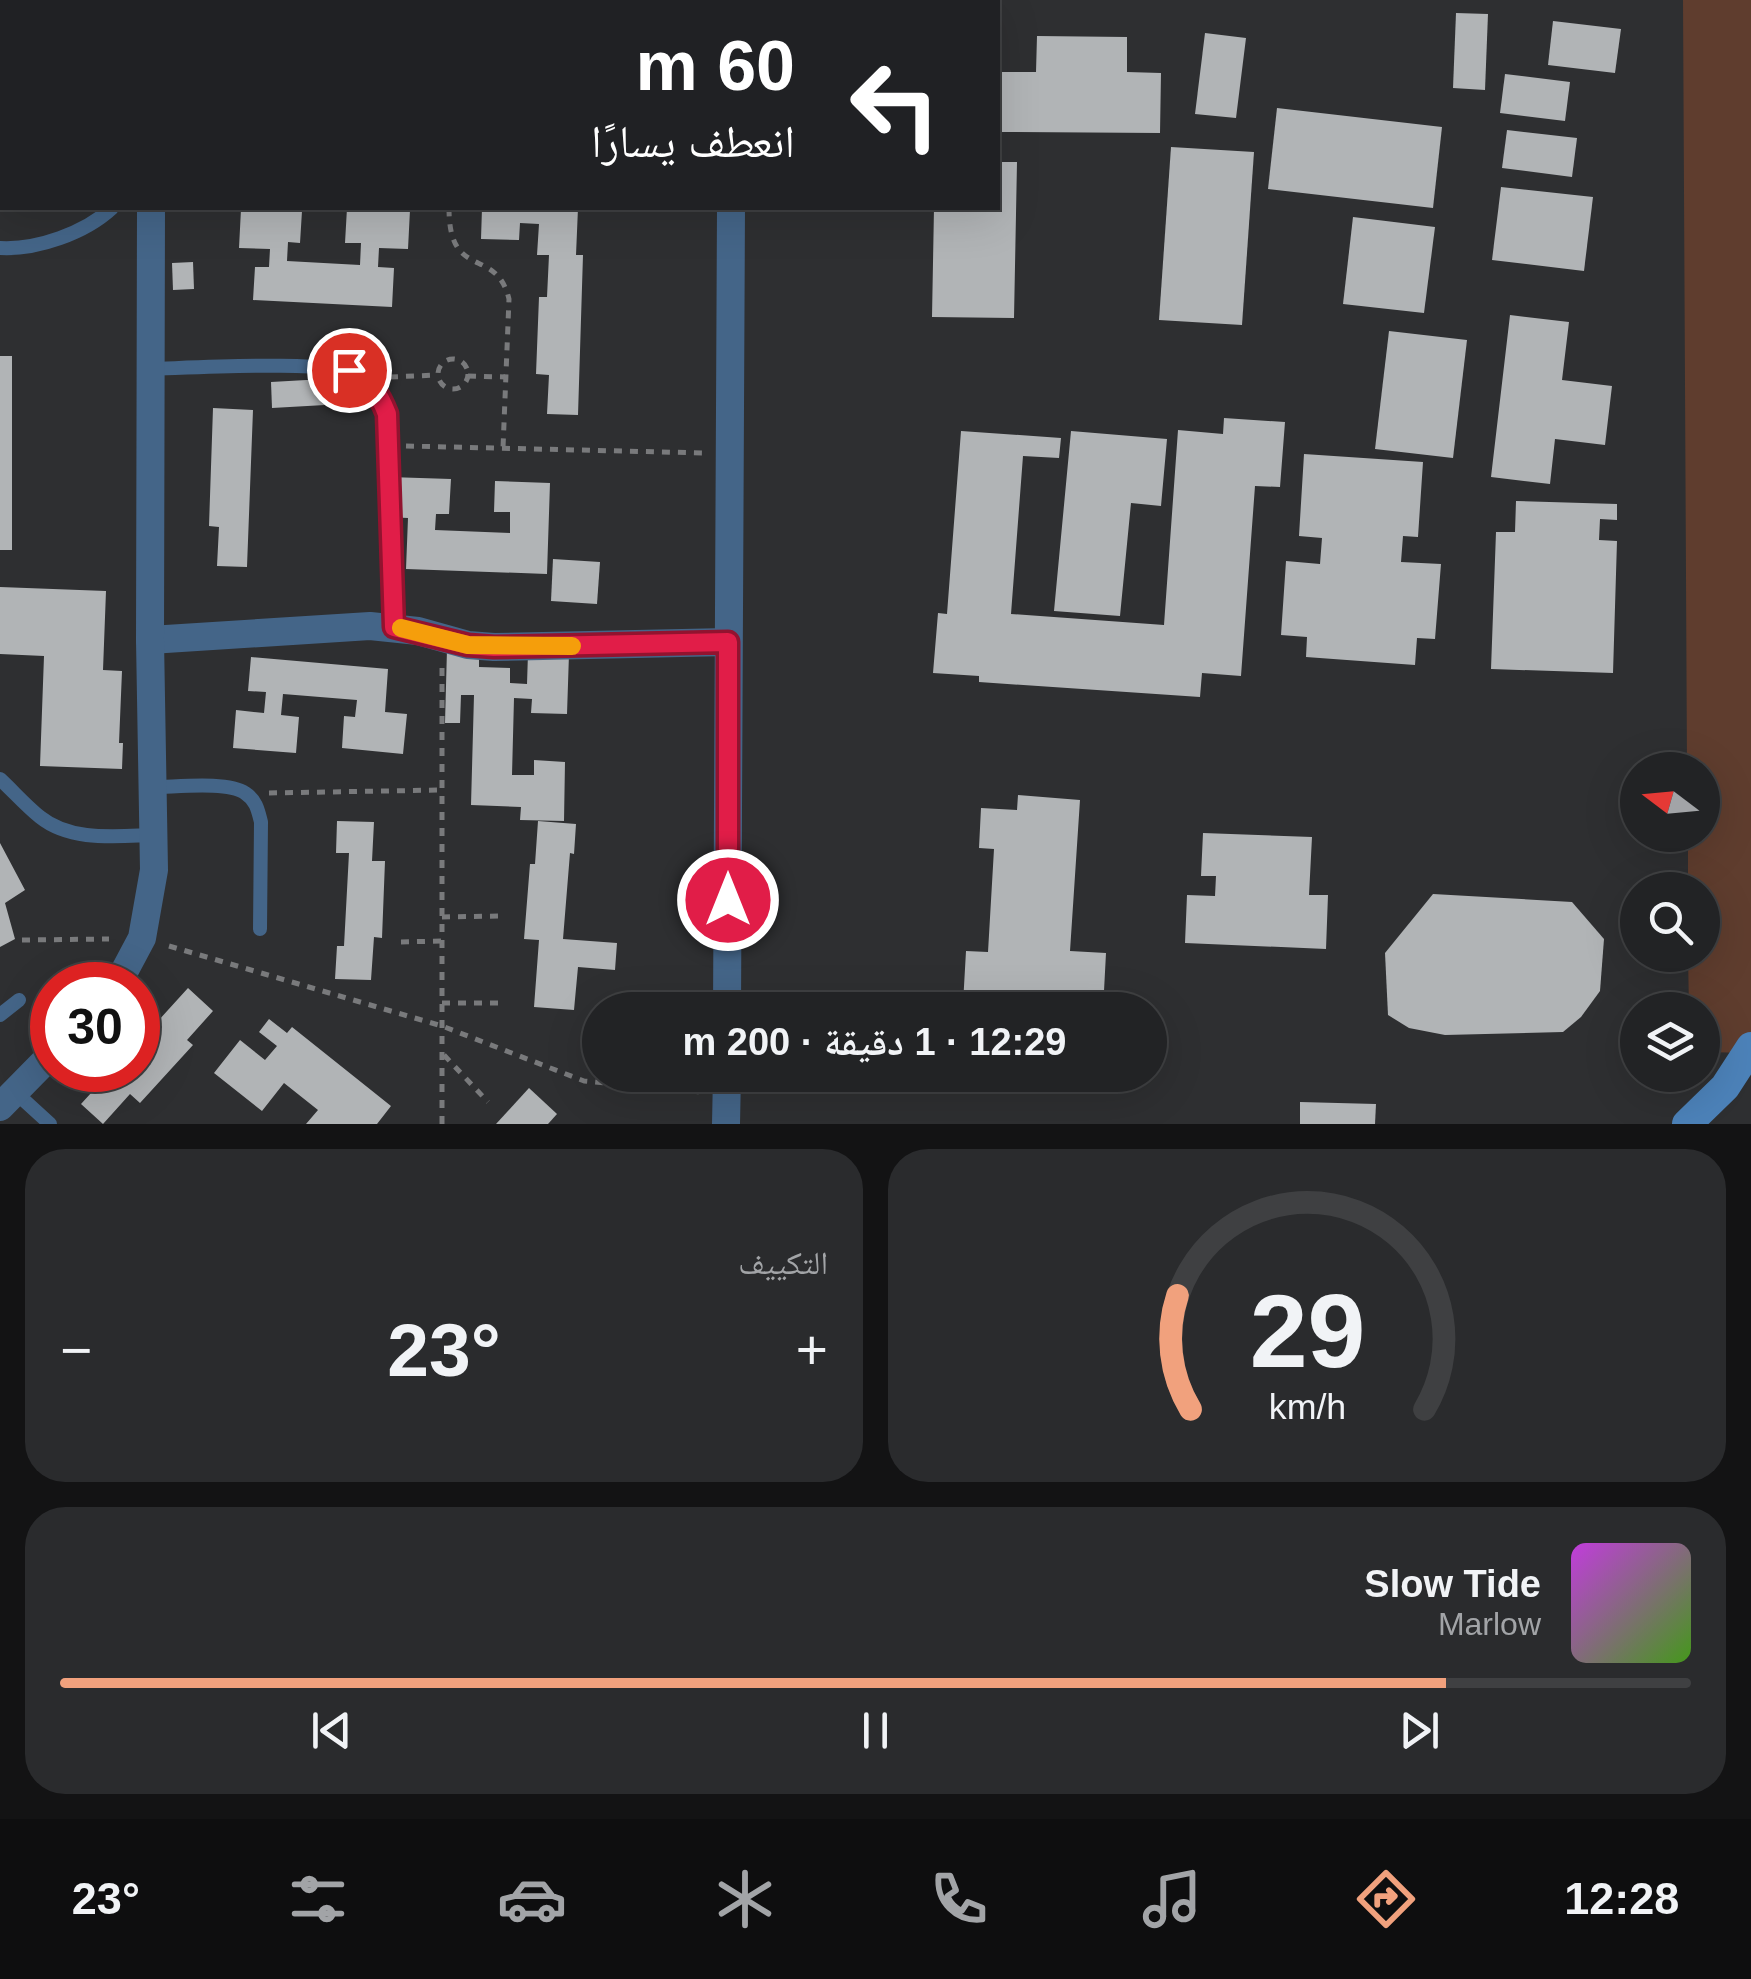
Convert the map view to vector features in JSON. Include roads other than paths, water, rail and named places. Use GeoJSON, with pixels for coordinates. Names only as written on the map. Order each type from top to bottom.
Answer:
{"type":"FeatureCollection","features":[{"type":"Feature","properties":{"kind":"street"},"geometry":{"type":"LineString","coordinates":[[129,962],[142,938],[152,887],[154,835],[150,640],[151,210]]}},
{"type":"Feature","properties":{"kind":"street"},"geometry":{"type":"LineString","coordinates":[[727,992],[731,210]]}},
{"type":"Feature","properties":{"kind":"street"},"geometry":{"type":"LineString","coordinates":[[150,640],[394,627],[442,640],[494,647],[728,642]]}},
{"type":"Feature","properties":{"kind":"street"},"geometry":{"type":"LineString","coordinates":[[1688,1124],[1725,1087],[1751,1047]]}},
{"type":"Feature","properties":{"kind":"street"},"geometry":{"type":"LineString","coordinates":[[8,1100],[30,1077]]}},
{"type":"Feature","properties":{"kind":"street"},"geometry":{"type":"LineString","coordinates":[[726,1124],[727,1092]]}},
{"type":"Feature","properties":{"kind":"lane"},"geometry":{"type":"LineString","coordinates":[[0,248],[63,237],[109,210]]}},
{"type":"Feature","properties":{"kind":"lane"},"geometry":{"type":"LineString","coordinates":[[151,368],[332,366],[364,377],[379,394],[387,414],[394,627]]}},
{"type":"Feature","properties":{"kind":"lane"},"geometry":{"type":"LineString","coordinates":[[0,779],[42,819],[70,832],[154,835]]}},
{"type":"Feature","properties":{"kind":"lane"},"geometry":{"type":"LineString","coordinates":[[154,787],[231,788],[246,793],[257,806],[261,822],[260,928]]}},
{"type":"Feature","properties":{"kind":"lane"},"geometry":{"type":"LineString","coordinates":[[0,1015],[19,1000]]}},
{"type":"Feature","properties":{"kind":"lane"},"geometry":{"type":"LineString","coordinates":[[8,1100],[50,1124]]}}]}
